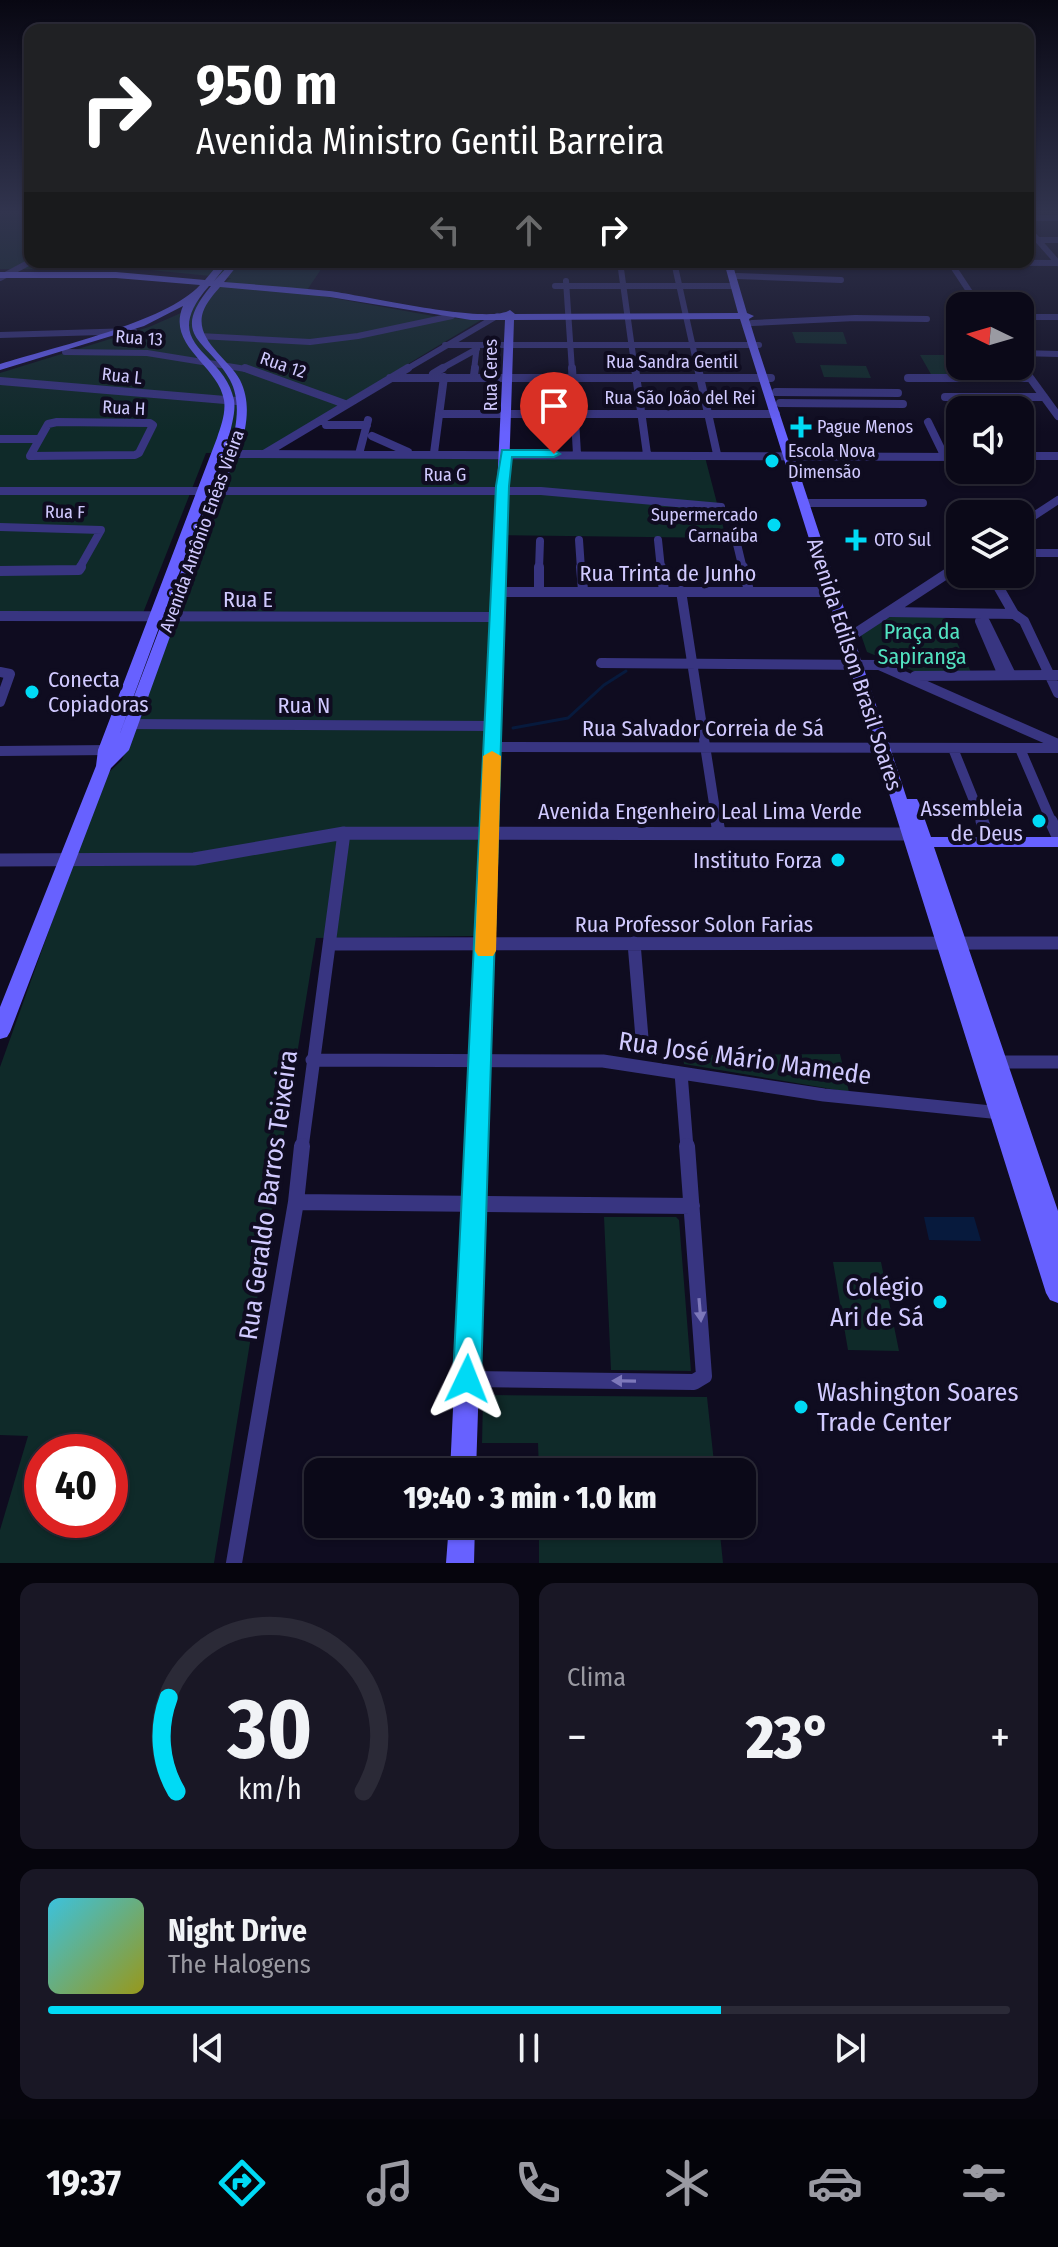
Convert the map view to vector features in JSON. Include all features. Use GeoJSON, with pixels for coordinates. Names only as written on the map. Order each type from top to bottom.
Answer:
{"type":"FeatureCollection","features":[{"type":"Feature","properties":{"kind":"street"},"geometry":{"type":"LineString","coordinates":[[1,378],[129,330],[160,316],[208,287]]}},
{"type":"Feature","properties":{"kind":"street"},"geometry":{"type":"LineString","coordinates":[[213,287],[199,310],[199,336],[310,342],[358,336],[452,316],[685,314],[927,319]]}},
{"type":"Feature","properties":{"kind":"street"},"geometry":{"type":"LineString","coordinates":[[268,287],[330,294],[452,316]]}},
{"type":"Feature","properties":{"kind":"street"},"geometry":{"type":"LineString","coordinates":[[296,287],[337,290],[449,310],[504,315]]}},
{"type":"Feature","properties":{"kind":"street"},"geometry":{"type":"LineString","coordinates":[[566,287],[577,454]]}},
{"type":"Feature","properties":{"kind":"street"},"geometry":{"type":"LineString","coordinates":[[622,287],[647,454]]}},
{"type":"Feature","properties":{"kind":"street"},"geometry":{"type":"LineString","coordinates":[[679,287],[717,454]]}},
{"type":"Feature","properties":{"kind":"street","name":"Avenida Edilson Brasil Soares"},"geometry":{"type":"LineString","coordinates":[[740,287],[849,635],[919,837],[1001,1113],[1045,1207],[1058,1293]]}},
{"type":"Feature","properties":{"kind":"street"},"geometry":{"type":"LineString","coordinates":[[1,378],[186,309],[199,294]]}},
{"type":"Feature","properties":{"kind":"street","name":"Avenida Antônio Enéas Vieira"},"geometry":{"type":"LineString","coordinates":[[186,309],[183,326],[187,339],[209,363],[235,401]]}},
{"type":"Feature","properties":{"kind":"street"},"geometry":{"type":"LineString","coordinates":[[263,454],[445,345],[504,315]]}},
{"type":"Feature","properties":{"kind":"street","name":"Rua Ceres"},"geometry":{"type":"LineString","coordinates":[[464,1458],[497,592],[508,414],[509,378],[504,315]]}},
{"type":"Feature","properties":{"kind":"street"},"geometry":{"type":"LineString","coordinates":[[1034,317],[1058,317]]}},
{"type":"Feature","properties":{"kind":"street"},"geometry":{"type":"LineString","coordinates":[[474,375],[481,329]]}},
{"type":"Feature","properties":{"kind":"street"},"geometry":{"type":"LineString","coordinates":[[0,335],[129,330]]}},
{"type":"Feature","properties":{"kind":"street","name":"Avenida Antônio Enéas Vieira"},"geometry":{"type":"LineString","coordinates":[[0,1032],[4,1013],[105,758],[124,724],[213,489],[240,429],[233,376],[199,336]]}},
{"type":"Feature","properties":{"kind":"street"},"geometry":{"type":"LineString","coordinates":[[433,374],[479,344]]}},
{"type":"Feature","properties":{"kind":"street"},"geometry":{"type":"LineString","coordinates":[[445,345],[756,345]]}},
{"type":"Feature","properties":{"kind":"street","name":"Rua 13"},"geometry":{"type":"LineString","coordinates":[[65,352],[147,353],[209,363]]}},
{"type":"Feature","properties":{"kind":"street"},"geometry":{"type":"LineString","coordinates":[[1034,353],[1058,354]]}},
{"type":"Feature","properties":{"kind":"street","name":"Rua 12"},"geometry":{"type":"LineString","coordinates":[[209,363],[269,375],[345,404]]}},
{"type":"Feature","properties":{"kind":"street"},"geometry":{"type":"LineString","coordinates":[[434,453],[444,377]]}},
{"type":"Feature","properties":{"kind":"street","name":"Rua L"},"geometry":{"type":"LineString","coordinates":[[1,378],[235,401]]}},
{"type":"Feature","properties":{"kind":"street","name":"Rua Sandra Gentil"},"geometry":{"type":"LineString","coordinates":[[390,378],[767,378]]}},
{"type":"Feature","properties":{"kind":"street","name":"Avenida Edilson Brasil Soares"},"geometry":{"type":"LineString","coordinates":[[767,378],[777,403]]}},
{"type":"Feature","properties":{"kind":"street"},"geometry":{"type":"LineString","coordinates":[[908,378],[946,378]]}},
{"type":"Feature","properties":{"kind":"street"},"geometry":{"type":"LineString","coordinates":[[1031,380],[1058,414]]}},
{"type":"Feature","properties":{"kind":"street"},"geometry":{"type":"LineString","coordinates":[[777,403],[898,393]]}},
{"type":"Feature","properties":{"kind":"street"},"geometry":{"type":"LineString","coordinates":[[945,397],[1044,397]]}},
{"type":"Feature","properties":{"kind":"street","name":"Avenida Antônio Enéas Vieira"},"geometry":{"type":"LineString","coordinates":[[213,489],[223,438],[235,401]]}},
{"type":"Feature","properties":{"kind":"street","name":"Rua São João del Rei"},"geometry":{"type":"LineString","coordinates":[[439,414],[708,414],[777,403],[903,404]]}},
{"type":"Feature","properties":{"kind":"street","name":"Rua H"},"geometry":{"type":"LineString","coordinates":[[0,439],[37,439],[52,422],[153,425],[139,453],[133,456],[30,456],[37,439]]}},
{"type":"Feature","properties":{"kind":"street"},"geometry":{"type":"LineString","coordinates":[[326,425],[367,422],[359,454]]}},
{"type":"Feature","properties":{"kind":"street"},"geometry":{"type":"LineString","coordinates":[[231,454],[945,457],[928,422]]}},
{"type":"Feature","properties":{"kind":"street"},"geometry":{"type":"LineString","coordinates":[[372,436],[412,453]]}},
{"type":"Feature","properties":{"kind":"street"},"geometry":{"type":"LineString","coordinates":[[1034,456],[1058,456]]}},
{"type":"Feature","properties":{"kind":"street","name":"Rua G"},"geometry":{"type":"LineString","coordinates":[[0,491],[502,488],[716,504]]}},
{"type":"Feature","properties":{"kind":"street"},"geometry":{"type":"LineString","coordinates":[[1034,516],[1057,502]]}},
{"type":"Feature","properties":{"kind":"street"},"geometry":{"type":"LineString","coordinates":[[808,503],[923,503]]}},
{"type":"Feature","properties":{"kind":"street","name":"Rua F"},"geometry":{"type":"LineString","coordinates":[[0,527],[94,528],[101,531],[79,570],[0,571]]}},
{"type":"Feature","properties":{"kind":"street"},"geometry":{"type":"LineString","coordinates":[[579,540],[583,590]]}},
{"type":"Feature","properties":{"kind":"street"},"geometry":{"type":"LineString","coordinates":[[658,540],[664,591]]}},
{"type":"Feature","properties":{"kind":"street"},"geometry":{"type":"LineString","coordinates":[[736,540],[749,591]]}},
{"type":"Feature","properties":{"kind":"street"},"geometry":{"type":"LineString","coordinates":[[539,591],[540,541]]}},
{"type":"Feature","properties":{"kind":"street"},"geometry":{"type":"LineString","coordinates":[[1034,553],[1058,553]]}},
{"type":"Feature","properties":{"kind":"street"},"geometry":{"type":"LineString","coordinates":[[849,635],[946,574]]}},
{"type":"Feature","properties":{"kind":"street"},"geometry":{"type":"LineString","coordinates":[[999,588],[1014,614],[1024,621],[1054,675],[1058,693]]}},
{"type":"Feature","properties":{"kind":"street"},"geometry":{"type":"LineString","coordinates":[[681,591],[719,833]]}},
{"type":"Feature","properties":{"kind":"street","name":"Rua Trinta de Junho"},"geometry":{"type":"LineString","coordinates":[[497,592],[836,592]]}},
{"type":"Feature","properties":{"kind":"street"},"geometry":{"type":"LineString","coordinates":[[889,612],[1014,614]]}},
{"type":"Feature","properties":{"kind":"street","name":"Rua E"},"geometry":{"type":"LineString","coordinates":[[0,616],[497,617]]}},
{"type":"Feature","properties":{"kind":"street"},"geometry":{"type":"LineString","coordinates":[[980,621],[985,622],[1007,675],[980,621]]}},
{"type":"Feature","properties":{"kind":"street"},"geometry":{"type":"LineString","coordinates":[[601,663],[879,665],[910,676],[1058,746]]}},
{"type":"Feature","properties":{"kind":"street"},"geometry":{"type":"LineString","coordinates":[[0,672],[10,674],[0,702]]}},
{"type":"Feature","properties":{"kind":"street"},"geometry":{"type":"LineString","coordinates":[[910,676],[1054,675]]}},
{"type":"Feature","properties":{"kind":"street","name":"Avenida Antônio Enéas Vieira"},"geometry":{"type":"LineString","coordinates":[[105,758],[121,750],[124,724]]}},
{"type":"Feature","properties":{"kind":"street","name":"Rua N"},"geometry":{"type":"LineString","coordinates":[[124,724],[493,726]]}},
{"type":"Feature","properties":{"kind":"street","name":"Rua Salvador Correia de Sá"},"geometry":{"type":"LineString","coordinates":[[492,747],[1021,751],[1058,746]]}},
{"type":"Feature","properties":{"kind":"street"},"geometry":{"type":"LineString","coordinates":[[0,751],[105,758]]}},
{"type":"Feature","properties":{"kind":"street"},"geometry":{"type":"LineString","coordinates":[[954,751],[987,834]]}},
{"type":"Feature","properties":{"kind":"street"},"geometry":{"type":"LineString","coordinates":[[1021,751],[1058,834]]}},
{"type":"Feature","properties":{"kind":"street","name":"Avenida Engenheiro Leal Lima Verde"},"geometry":{"type":"LineString","coordinates":[[0,860],[194,859],[344,833],[719,833],[1058,842]]}},
{"type":"Feature","properties":{"kind":"street","name":"Rua Geraldo Barros Teixeira"},"geometry":{"type":"LineString","coordinates":[[234,1563],[296,1202],[312,1060],[344,833]]}},
{"type":"Feature","properties":{"kind":"street","name":"Avenida Engenheiro Leal Lima Verde"},"geometry":{"type":"LineString","coordinates":[[919,837],[1058,834]]}},
{"type":"Feature","properties":{"kind":"street"},"geometry":{"type":"LineString","coordinates":[[634,943],[643,1050]]}},
{"type":"Feature","properties":{"kind":"street","name":"Rua Professor Solon Farias"},"geometry":{"type":"LineString","coordinates":[[330,944],[1058,943]]}},
{"type":"Feature","properties":{"kind":"street","name":"Avenida Edilson Brasil Soares"},"geometry":{"type":"LineString","coordinates":[[951,944],[997,1062],[1058,1244]]}},
{"type":"Feature","properties":{"kind":"street","name":"Rua José Mário Mamede"},"geometry":{"type":"LineString","coordinates":[[312,1060],[603,1061],[868,1101],[1001,1113]]}},
{"type":"Feature","properties":{"kind":"street"},"geometry":{"type":"LineString","coordinates":[[997,1062],[1058,1062]]}},
{"type":"Feature","properties":{"kind":"street"},"geometry":{"type":"LineString","coordinates":[[467,1379],[702,1379],[705,1370],[681,1073]]}},
{"type":"Feature","properties":{"kind":"street"},"geometry":{"type":"LineString","coordinates":[[296,1202],[692,1206]]}},
{"type":"Feature","properties":{"kind":"street"},"geometry":{"type":"LineString","coordinates":[[460,1563],[461,1538]]}},
{"type":"Feature","properties":{"kind":"green space"},"geometry":{"type":"Polygon","coordinates":[[[218,287],[309,287],[305,293],[439,317],[481,320],[262,452],[206,453],[143,613],[0,613],[0,373],[149,327],[181,313],[218,287]]]}},
{"type":"Feature","properties":{"kind":"green space"},"geometry":{"type":"Polygon","coordinates":[[[792,332],[843,332],[847,344],[796,343],[792,332]]]}},
{"type":"Feature","properties":{"kind":"green space"},"geometry":{"type":"Polygon","coordinates":[[[920,355],[946,355],[946,376],[932,376],[920,355]]]}},
{"type":"Feature","properties":{"kind":"green space"},"geometry":{"type":"Polygon","coordinates":[[[820,365],[866,366],[871,378],[824,377],[820,365]]]}},
{"type":"Feature","properties":{"kind":"green space"},"geometry":{"type":"Polygon","coordinates":[[[233,455],[705,457],[726,538],[495,535],[476,936],[316,938],[214,1563],[0,1563],[0,1530],[24,1449],[24,1538],[128,1538],[128,1434],[0,1435],[0,1067],[104,777],[122,760],[233,455]]]}},
{"type":"Feature","properties":{"kind":"green space","name":"Praça da Sapiranga"},"geometry":{"type":"Polygon","coordinates":[[[896,614],[944,615],[971,672],[916,672],[867,652],[860,632],[896,614]]]}},
{"type":"Feature","properties":{"kind":"green space"},"geometry":{"type":"Polygon","coordinates":[[[840,1054],[849,1092],[684,1064],[683,1055],[840,1054]]]}},
{"type":"Feature","properties":{"kind":"green space"},"geometry":{"type":"Polygon","coordinates":[[[604,1217],[676,1217],[679,1220],[691,1371],[611,1370],[604,1217]]]}},
{"type":"Feature","properties":{"kind":"green space"},"geometry":{"type":"Polygon","coordinates":[[[833,1262],[881,1262],[899,1351],[848,1350],[833,1262]]]}},
{"type":"Feature","properties":{"kind":"green space"},"geometry":{"type":"Polygon","coordinates":[[[490,1395],[707,1397],[714,1458],[539,1458],[538,1443],[482,1443],[483,1399],[490,1395]]]}},
{"type":"Feature","properties":{"kind":"green space"},"geometry":{"type":"Polygon","coordinates":[[[539,1538],[720,1538],[723,1563],[539,1563],[539,1538]]]}},
{"type":"Feature","properties":{"kind":"water"},"geometry":{"type":"Polygon","coordinates":[[[924,1217],[974,1217],[981,1241],[929,1240],[924,1217]]]}},
{"type":"Feature","properties":{"kind":"waterway"},"geometry":{"type":"LineString","coordinates":[[513,728],[568,718],[604,685],[626,671]]}},
{"type":"Feature","properties":{"kind":"slow traffic"},"geometry":{"type":"LineString","coordinates":[[485,951],[492,756]]}},
{"type":"Feature","properties":{"kind":"place","name":"Pague Menos"},"geometry":{"type":"Point","coordinates":[801,427]}},
{"type":"Feature","properties":{"kind":"place","name":"Escola Nova Dimensão"},"geometry":{"type":"Point","coordinates":[772,461]}},
{"type":"Feature","properties":{"kind":"place","name":"Supermercado Carnaúba"},"geometry":{"type":"Point","coordinates":[774,525]}},
{"type":"Feature","properties":{"kind":"place","name":"OTO Sul"},"geometry":{"type":"Point","coordinates":[856,540]}},
{"type":"Feature","properties":{"kind":"place","name":"Conecta Copiadoras"},"geometry":{"type":"Point","coordinates":[32,692]}},
{"type":"Feature","properties":{"kind":"place","name":"Assembleia de Deus"},"geometry":{"type":"Point","coordinates":[1039,821]}},
{"type":"Feature","properties":{"kind":"place","name":"Instituto Forza"},"geometry":{"type":"Point","coordinates":[838,860]}},
{"type":"Feature","properties":{"kind":"place","name":"Colégio Ari de Sá"},"geometry":{"type":"Point","coordinates":[940,1302]}},
{"type":"Feature","properties":{"kind":"place","name":"Washington Soares Trade Center"},"geometry":{"type":"Point","coordinates":[801,1407]}},
{"type":"Feature","properties":{"kind":"route"},"geometry":{"type":"LineString","coordinates":[[467,1379],[502,486],[506,453],[554,454]]}}]}
